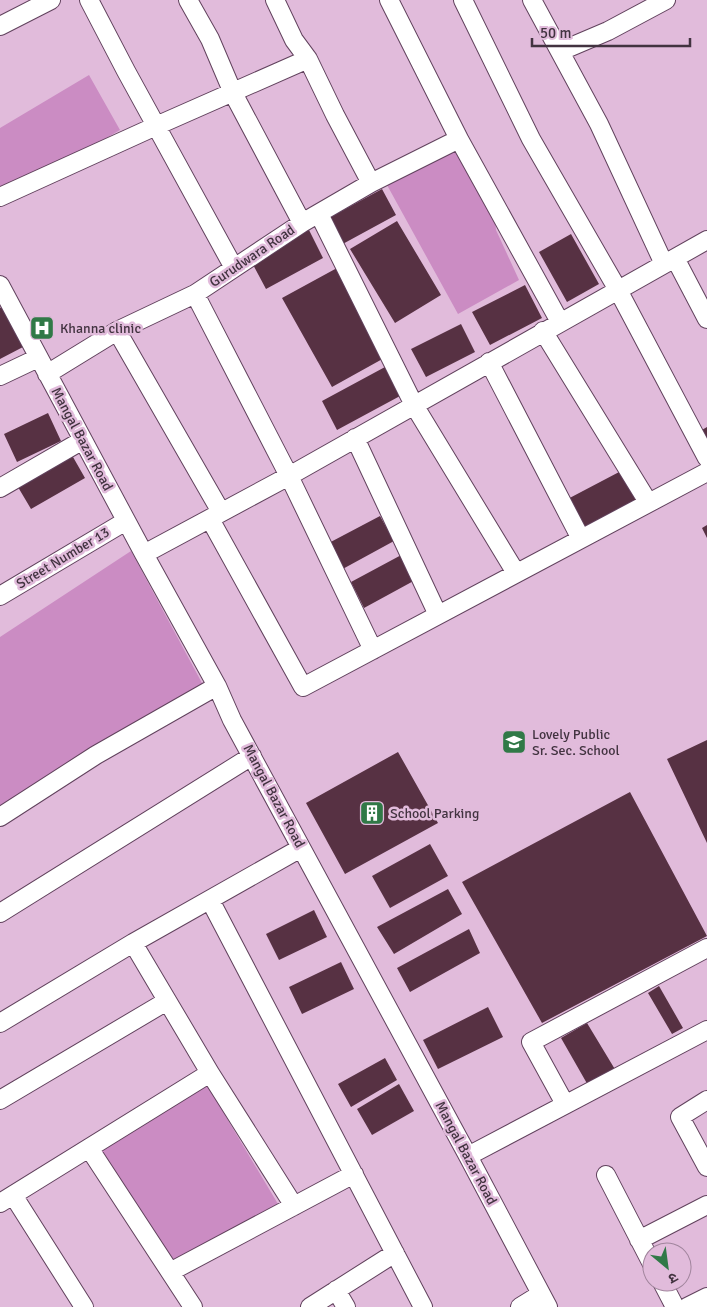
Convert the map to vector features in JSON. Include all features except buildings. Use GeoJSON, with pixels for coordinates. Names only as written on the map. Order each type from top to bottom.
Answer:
{"type":"FeatureCollection","features":[{"type":"Feature","properties":{"kind":"street"},"geometry":{"type":"LineString","coordinates":[[1,22],[51,0]]}},
{"type":"Feature","properties":{"kind":"street"},"geometry":{"type":"LineString","coordinates":[[89,0],[234,268]]}},
{"type":"Feature","properties":{"kind":"street"},"geometry":{"type":"LineString","coordinates":[[188,0],[210,39],[232,93],[302,223]]}},
{"type":"Feature","properties":{"kind":"street"},"geometry":{"type":"LineString","coordinates":[[274,0],[294,40],[308,59],[335,115],[372,183]]}},
{"type":"Feature","properties":{"kind":"street"},"geometry":{"type":"LineString","coordinates":[[389,0],[459,139],[560,322]]}},
{"type":"Feature","properties":{"kind":"street"},"geometry":{"type":"LineString","coordinates":[[463,0],[531,139],[618,290],[707,458]]}},
{"type":"Feature","properties":{"kind":"street"},"geometry":{"type":"LineString","coordinates":[[532,0],[561,51],[669,261],[701,292],[707,319]]}},
{"type":"Feature","properties":{"kind":"street"},"geometry":{"type":"LineString","coordinates":[[561,51],[608,31],[666,0]]}},
{"type":"Feature","properties":{"kind":"street"},"geometry":{"type":"LineString","coordinates":[[0,197],[308,59]]}},
{"type":"Feature","properties":{"kind":"street","name":"Gurudwara Road"},"geometry":{"type":"LineString","coordinates":[[47,374],[117,331],[195,294],[302,223],[372,183],[459,139]]}},
{"type":"Feature","properties":{"kind":"street"},"geometry":{"type":"LineString","coordinates":[[319,214],[414,405],[516,573]]}},
{"type":"Feature","properties":{"kind":"street"},"geometry":{"type":"LineString","coordinates":[[144,554],[289,476],[707,240]]}},
{"type":"Feature","properties":{"kind":"street","name":"Mangal Bazar Road"},"geometry":{"type":"LineString","coordinates":[[0,286],[217,686],[232,720],[544,1300]]}},
{"type":"Feature","properties":{"kind":"street"},"geometry":{"type":"LineString","coordinates":[[195,294],[289,476],[373,650]]}},
{"type":"Feature","properties":{"kind":"street"},"geometry":{"type":"LineString","coordinates":[[117,331],[303,687],[707,472]]}},
{"type":"Feature","properties":{"kind":"street"},"geometry":{"type":"LineString","coordinates":[[544,331],[648,502]]}},
{"type":"Feature","properties":{"kind":"street"},"geometry":{"type":"LineString","coordinates":[[0,376],[38,358]]}},
{"type":"Feature","properties":{"kind":"street"},"geometry":{"type":"LineString","coordinates":[[488,362],[581,539]]}},
{"type":"Feature","properties":{"kind":"street"},"geometry":{"type":"LineString","coordinates":[[355,438],[438,615]]}},
{"type":"Feature","properties":{"kind":"street"},"geometry":{"type":"LineString","coordinates":[[0,488],[82,440]]}},
{"type":"Feature","properties":{"kind":"street","name":"Street Number 13"},"geometry":{"type":"LineString","coordinates":[[0,596],[126,521]]}},
{"type":"Feature","properties":{"kind":"street"},"geometry":{"type":"LineString","coordinates":[[0,817],[96,755],[217,686]]}},
{"type":"Feature","properties":{"kind":"street"},"geometry":{"type":"LineString","coordinates":[[0,913],[252,756]]}},
{"type":"Feature","properties":{"kind":"street"},"geometry":{"type":"LineString","coordinates":[[0,1023],[133,943],[302,848]]}},
{"type":"Feature","properties":{"kind":"street"},"geometry":{"type":"LineString","coordinates":[[210,900],[423,1307]]}},
{"type":"Feature","properties":{"kind":"street"},"geometry":{"type":"LineString","coordinates":[[133,943],[210,1073],[294,1206]]}},
{"type":"Feature","properties":{"kind":"street"},"geometry":{"type":"LineString","coordinates":[[565,1104],[531,1042],[707,948]]}},
{"type":"Feature","properties":{"kind":"street"},"geometry":{"type":"LineString","coordinates":[[0,1100],[167,1000]]}},
{"type":"Feature","properties":{"kind":"street"},"geometry":{"type":"LineString","coordinates":[[468,1156],[707,1030]]}},
{"type":"Feature","properties":{"kind":"street"},"geometry":{"type":"LineString","coordinates":[[84,1307],[6,1199],[210,1073]]}},
{"type":"Feature","properties":{"kind":"street"},"geometry":{"type":"LineString","coordinates":[[707,1100],[680,1117],[707,1167]]}},
{"type":"Feature","properties":{"kind":"street"},"geometry":{"type":"LineString","coordinates":[[89,1148],[193,1307]]}},
{"type":"Feature","properties":{"kind":"street"},"geometry":{"type":"LineString","coordinates":[[170,1272],[354,1174]]}},
{"type":"Feature","properties":{"kind":"street"},"geometry":{"type":"LineString","coordinates":[[606,1175],[642,1246]]}},
{"type":"Feature","properties":{"kind":"street"},"geometry":{"type":"LineString","coordinates":[[639,1240],[707,1205]]}},
{"type":"Feature","properties":{"kind":"street"},"geometry":{"type":"LineString","coordinates":[[310,1307],[395,1253]]}},
{"type":"Feature","properties":{"kind":"street"},"geometry":{"type":"LineString","coordinates":[[336,1290],[346,1307]]}},
{"type":"Feature","properties":{"kind":"street"},"geometry":{"type":"LineString","coordinates":[[667,1292],[675,1307]]}},
{"type":"Feature","properties":{"kind":"street"},"geometry":{"type":"LineString","coordinates":[[687,1307],[707,1296]]}},
{"type":"Feature","properties":{"kind":"street"},"geometry":{"type":"LineString","coordinates":[[520,1307],[544,1300]]}},
{"type":"Feature","properties":{"kind":"shaded area"},"geometry":{"type":"Polygon","coordinates":[[[89,75],[120,130],[0,201],[0,128],[89,75]]]}},
{"type":"Feature","properties":{"kind":"shaded area"},"geometry":{"type":"Polygon","coordinates":[[[456,149],[495,219],[496,230],[519,280],[458,314],[387,185],[456,149]]]}},
{"type":"Feature","properties":{"kind":"shaded area"},"geometry":{"type":"Polygon","coordinates":[[[131,551],[209,696],[0,823],[0,637],[131,551]]]}},
{"type":"Feature","properties":{"kind":"shaded area"},"geometry":{"type":"Polygon","coordinates":[[[207,1082],[278,1204],[172,1261],[100,1150],[207,1082]]]}},
{"type":"Feature","properties":{"kind":"place","name":"Khanna clinic"},"geometry":{"type":"Point","coordinates":[42,328]}},
{"type":"Feature","properties":{"kind":"place","name":"Lovely Public Sr. Sec. School"},"geometry":{"type":"Point","coordinates":[514,742]}},
{"type":"Feature","properties":{"kind":"place","name":"School Parking"},"geometry":{"type":"Point","coordinates":[372,813]}}]}
